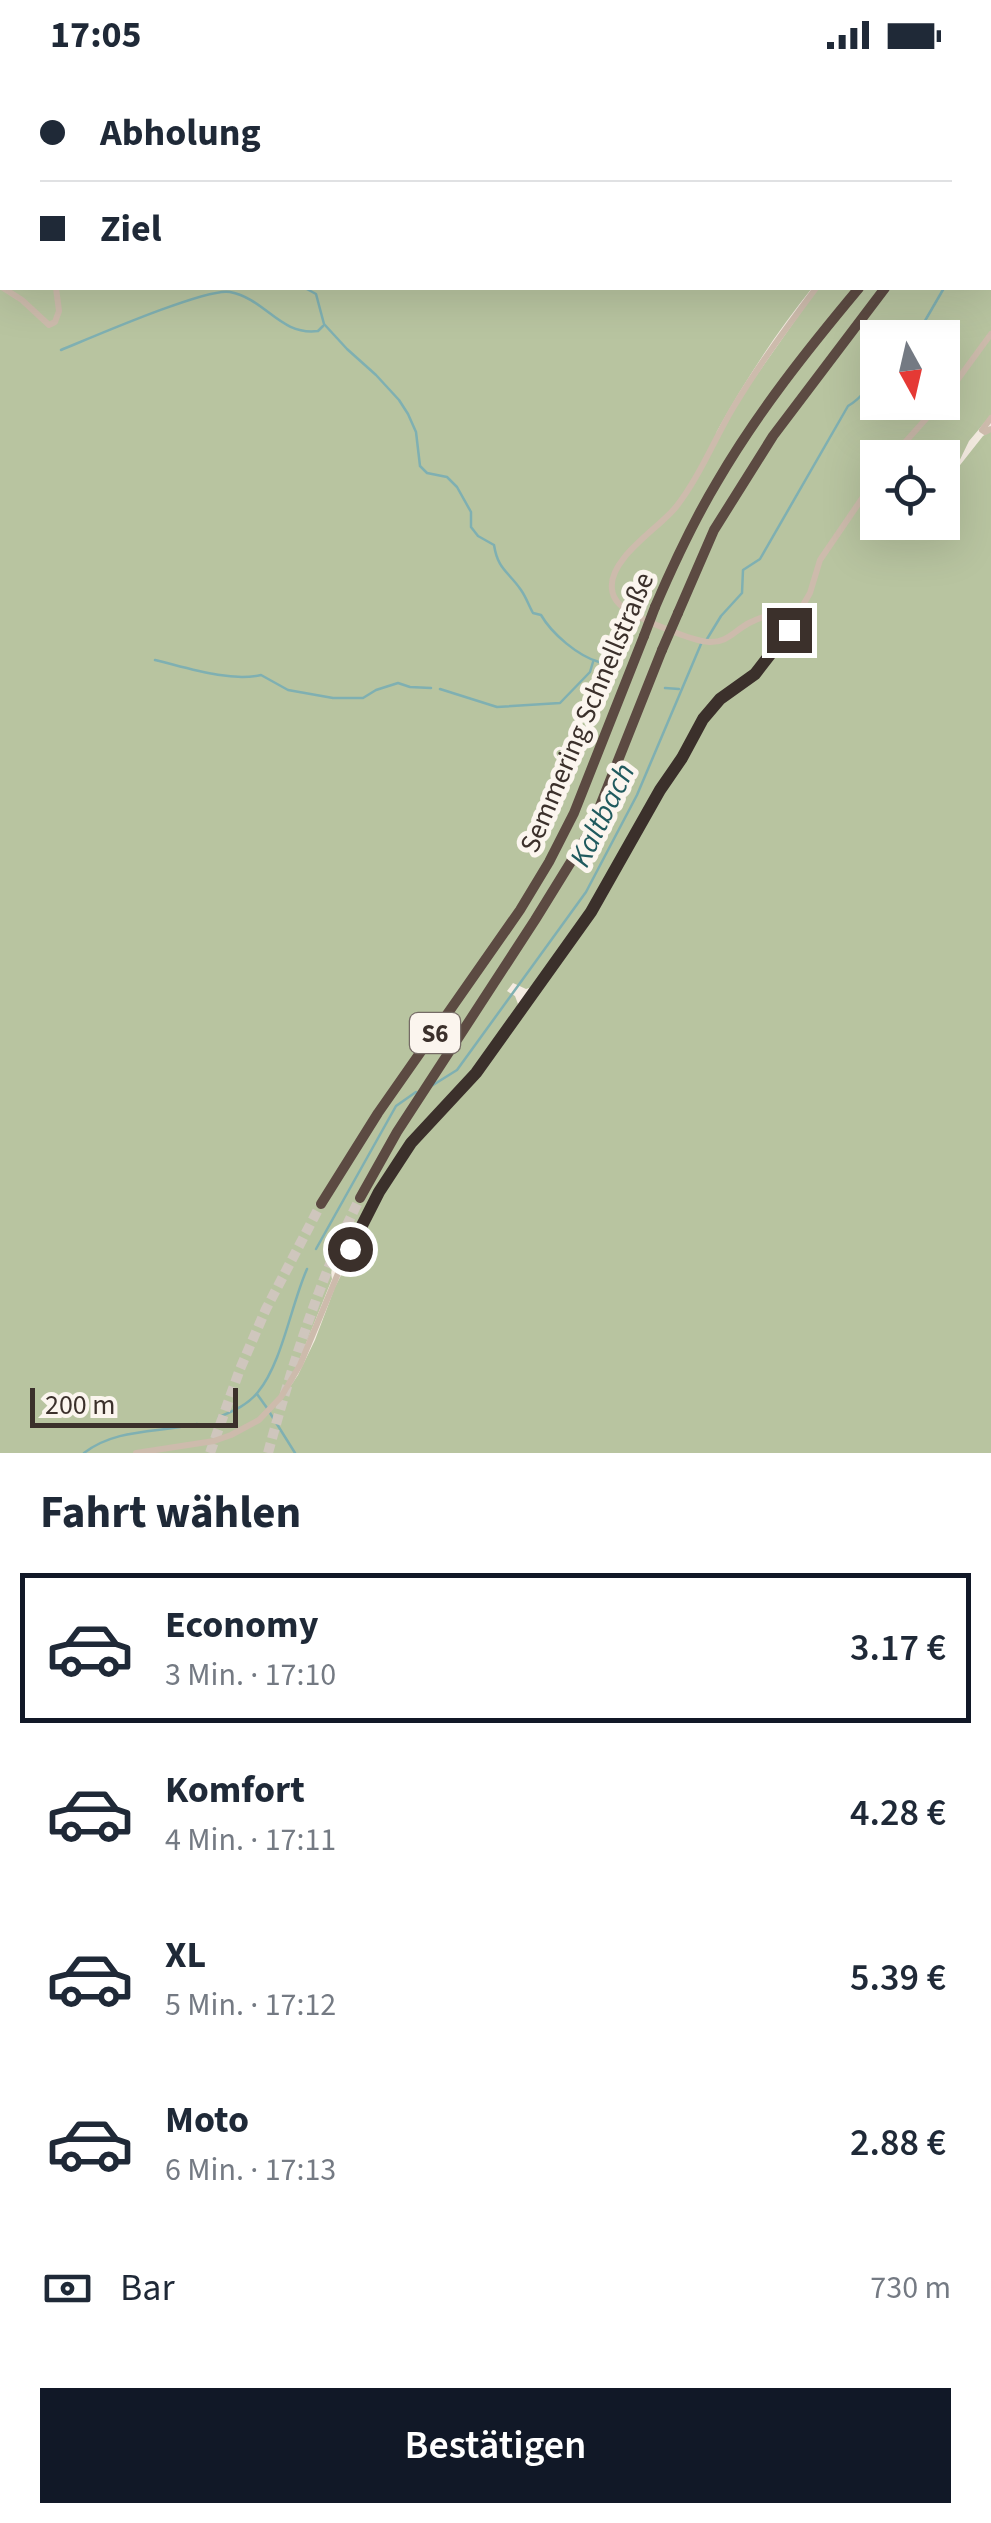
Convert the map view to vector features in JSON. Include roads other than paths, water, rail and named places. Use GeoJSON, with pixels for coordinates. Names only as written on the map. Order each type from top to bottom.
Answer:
{"type":"FeatureCollection","features":[{"type":"Feature","properties":{"kind":"highway","name":"Semmering Schnellstraße"},"geometry":{"type":"LineString","coordinates":[[321,1204],[378,1113],[520,910],[549,862],[574,813],[670,571],[716,483],[760,415],[857,290]]}},
{"type":"Feature","properties":{"kind":"highway","name":"Semmering Schnellstraße"},"geometry":{"type":"LineString","coordinates":[[360,1198],[414,1104],[590,831],[714,530],[763,452],[884,290]]}},
{"type":"Feature","properties":{"kind":"street"},"geometry":{"type":"LineString","coordinates":[[6,290],[49,324],[55,322],[59,311],[56,290]]}},
{"type":"Feature","properties":{"kind":"street"},"geometry":{"type":"LineString","coordinates":[[800,611],[770,615],[747,624],[724,640],[711,642],[631,613],[616,601],[612,591],[614,573],[684,497],[734,406],[814,290]]}},
{"type":"Feature","properties":{"kind":"street"},"geometry":{"type":"LineString","coordinates":[[960,377],[991,334]]}},
{"type":"Feature","properties":{"kind":"street"},"geometry":{"type":"LineString","coordinates":[[991,418],[982,430],[991,429]]}},
{"type":"Feature","properties":{"kind":"street"},"geometry":{"type":"LineString","coordinates":[[907,440],[926,420]]}},
{"type":"Feature","properties":{"kind":"street"},"geometry":{"type":"LineString","coordinates":[[136,1453],[231,1435],[258,1420],[281,1397],[300,1365],[361,1226],[394,1169],[419,1133],[476,1073],[591,912],[713,706],[755,674],[789,630],[810,593],[820,560],[860,501]]}},
{"type":"Feature","properties":{"kind":"waterway"},"geometry":{"type":"LineString","coordinates":[[309,290],[316,294],[324,324],[399,400],[416,432],[420,466],[427,473],[447,477],[457,487],[471,512],[471,527],[494,545],[501,565],[533,613],[541,615],[574,650],[599,662]]}},
{"type":"Feature","properties":{"kind":"waterway","name":"Kaltbach"},"geometry":{"type":"LineString","coordinates":[[925,320],[943,290]]}},
{"type":"Feature","properties":{"kind":"waterway"},"geometry":{"type":"LineString","coordinates":[[61,350],[147,315],[217,293],[243,296],[293,328],[318,331],[323,326]]}},
{"type":"Feature","properties":{"kind":"waterway","name":"Kaltbach"},"geometry":{"type":"LineString","coordinates":[[707,639],[742,593],[743,570],[760,559],[848,406],[860,397]]}},
{"type":"Feature","properties":{"kind":"waterway","name":"Kaltbach"},"geometry":{"type":"LineString","coordinates":[[433,1085],[457,1070],[586,892],[637,795],[701,644]]}},
{"type":"Feature","properties":{"kind":"waterway"},"geometry":{"type":"LineString","coordinates":[[155,660],[222,675],[261,675],[288,690],[333,698],[363,698],[398,683],[431,688]]}},
{"type":"Feature","properties":{"kind":"waterway"},"geometry":{"type":"LineString","coordinates":[[440,689],[497,707],[560,703],[590,672],[593,662]]}},
{"type":"Feature","properties":{"kind":"waterway"},"geometry":{"type":"LineString","coordinates":[[665,688],[679,689]]}},
{"type":"Feature","properties":{"kind":"waterway","name":"Kaltbach"},"geometry":{"type":"LineString","coordinates":[[316,1249],[396,1106],[416,1092]]}},
{"type":"Feature","properties":{"kind":"waterway","name":"Kaltbach"},"geometry":{"type":"LineString","coordinates":[[219,1417],[250,1401],[266,1380],[307,1269]]}},
{"type":"Feature","properties":{"kind":"waterway"},"geometry":{"type":"LineString","coordinates":[[257,1394],[267,1408]]}},
{"type":"Feature","properties":{"kind":"waterway"},"geometry":{"type":"LineString","coordinates":[[270,1413],[295,1453]]}},
{"type":"Feature","properties":{"kind":"waterway","name":"Kaltbach"},"geometry":{"type":"LineString","coordinates":[[84,1453],[124,1435],[197,1424]]}},
{"type":"Feature","properties":{"kind":"tunnel"},"geometry":{"type":"LineString","coordinates":[[268,1453],[308,1323],[360,1198]]}},
{"type":"Feature","properties":{"kind":"tunnel"},"geometry":{"type":"LineString","coordinates":[[210,1453],[266,1309],[321,1204]]}}]}
